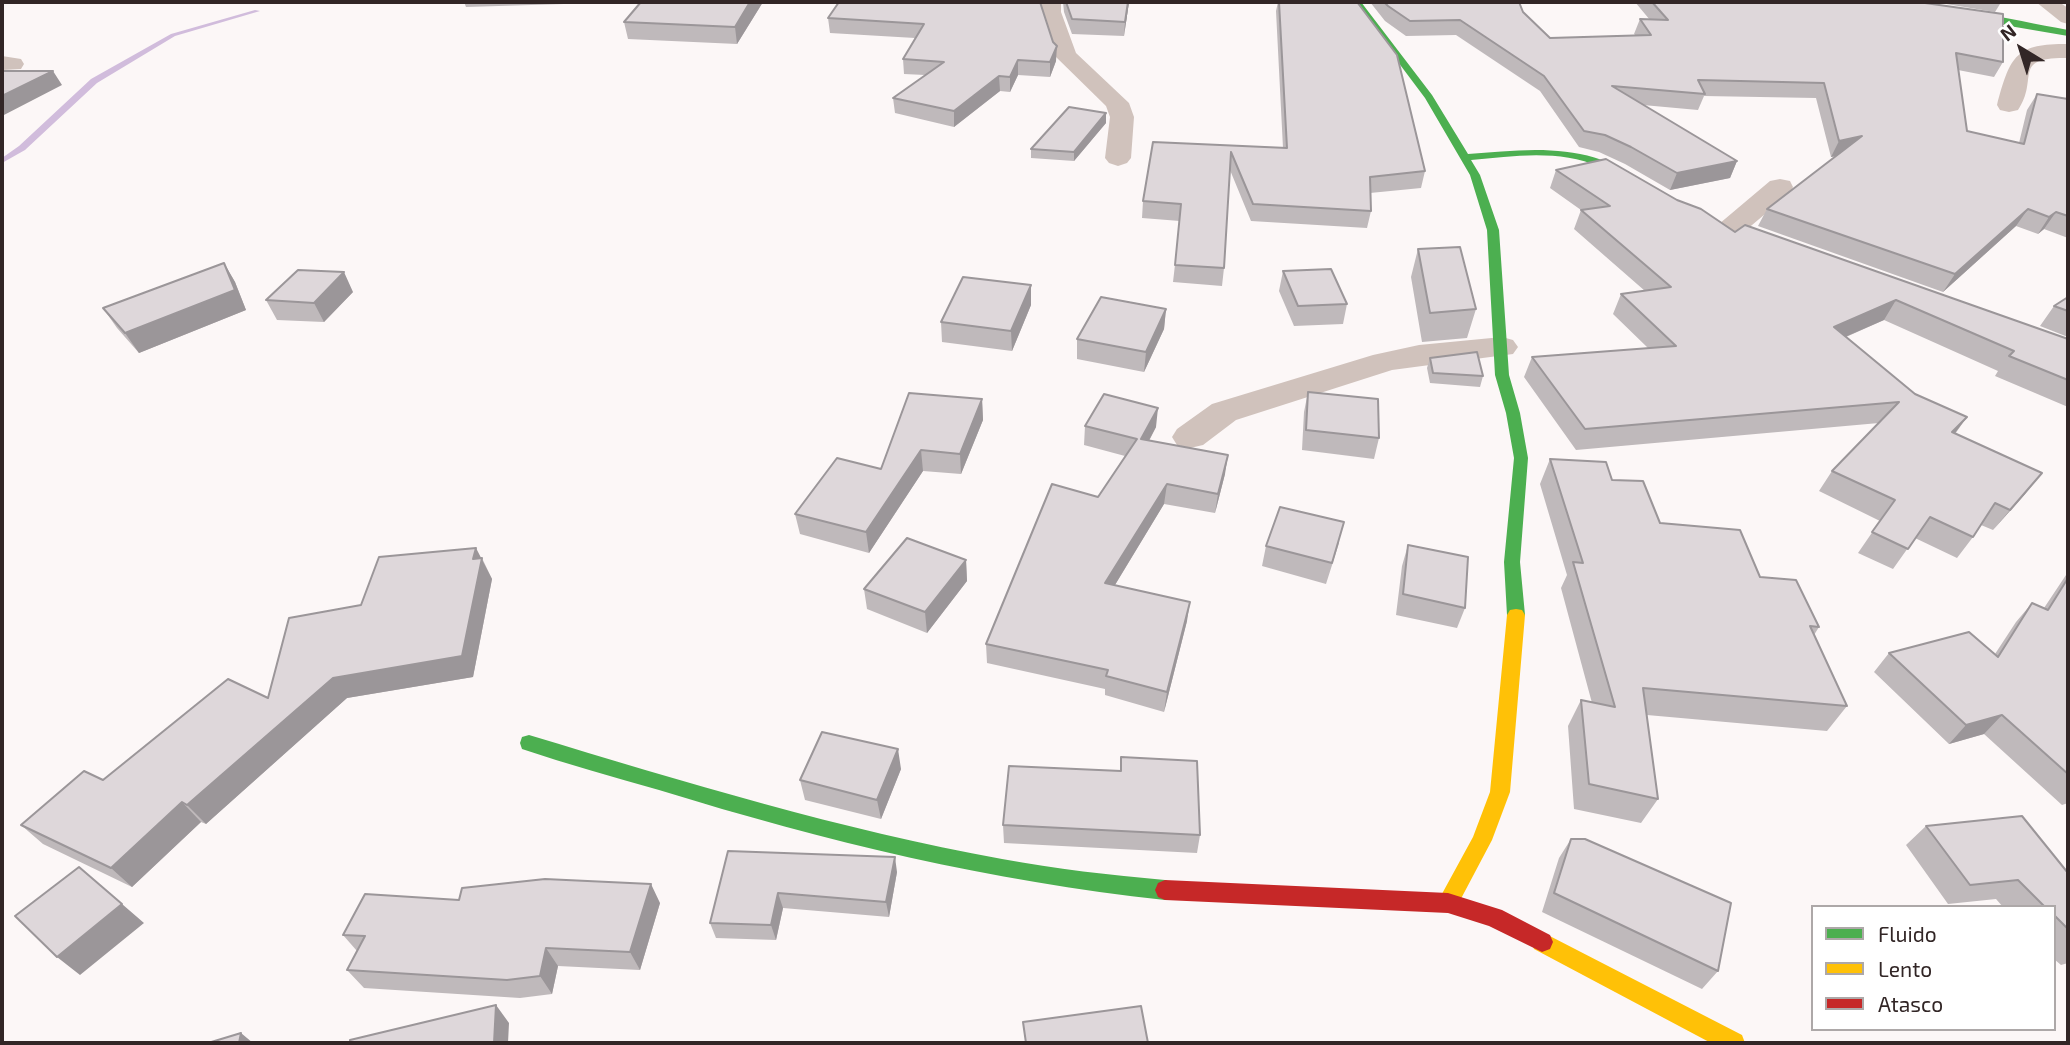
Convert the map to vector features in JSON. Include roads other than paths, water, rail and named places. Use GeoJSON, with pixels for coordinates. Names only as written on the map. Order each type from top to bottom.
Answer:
{"type":"FeatureCollection","features":[{"type":"Feature","properties":{"kind":"street"},"geometry":{"type":"LineString","coordinates":[[1051,2],[1051,12],[1066,56],[1117,103],[1121,110],[1118,158]]}},
{"type":"Feature","properties":{"kind":"street"},"geometry":{"type":"LineString","coordinates":[[1357,2],[1422,88],[1475,175],[1493,230],[1502,375],[1513,413],[1521,458],[1511,562],[1517,607],[1500,792],[1482,840],[1448,903]]}},
{"type":"Feature","properties":{"kind":"street"},"geometry":{"type":"LineString","coordinates":[[1873,2],[1959,13],[2068,33]]}},
{"type":"Feature","properties":{"kind":"street"},"geometry":{"type":"LineString","coordinates":[[2046,2],[2068,18]]}},
{"type":"Feature","properties":{"kind":"street"},"geometry":{"type":"LineString","coordinates":[[2008,105],[2021,61],[2026,56],[2038,51],[2068,51]]}},
{"type":"Feature","properties":{"kind":"street"},"geometry":{"type":"LineString","coordinates":[[1465,158],[1572,154],[1606,166],[1658,200]]}},
{"type":"Feature","properties":{"kind":"street"},"geometry":{"type":"LineString","coordinates":[[1727,229],[1780,187]]}},
{"type":"Feature","properties":{"kind":"street"},"geometry":{"type":"LineString","coordinates":[[1190,438],[1224,412],[1385,362],[1419,355],[1502,347]]}},
{"type":"Feature","properties":{"kind":"street"},"geometry":{"type":"LineString","coordinates":[[529,743],[872,844],[1031,875],[1142,888],[1448,903],[1494,917],[1734,1043]]}},
{"type":"Feature","properties":{"kind":"waterway"},"geometry":{"type":"LineString","coordinates":[[2,161],[22,148],[94,81],[173,35],[257,11]]}}]}
